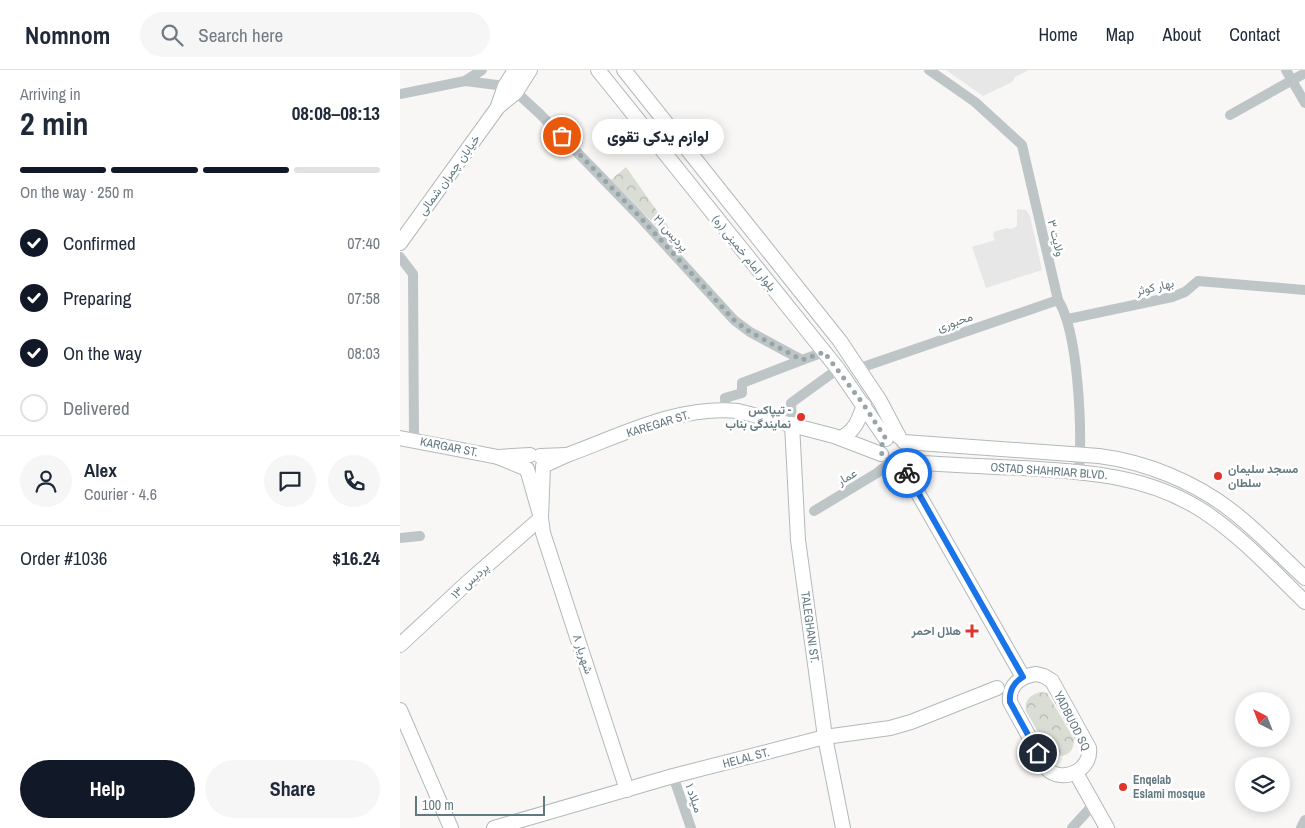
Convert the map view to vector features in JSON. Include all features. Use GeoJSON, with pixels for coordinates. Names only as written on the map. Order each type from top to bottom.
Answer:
{"type":"FeatureCollection","features":[{"type":"Feature","properties":{"kind":"main road","name":"خیابان چمران شمالی"},"geometry":{"type":"LineString","coordinates":[[510,89],[515,70]]}},
{"type":"Feature","properties":{"kind":"main road","name":"خیابان چمران شمالی"},"geometry":{"type":"LineString","coordinates":[[400,243],[510,89],[530,70]]}},
{"type":"Feature","properties":{"kind":"main road","name":"بلوار امام خمینی (ره)"},"geometry":{"type":"LineString","coordinates":[[598,70],[838,369],[893,449]]}},
{"type":"Feature","properties":{"kind":"main road","name":"بلوار امام خمینی (ره)"},"geometry":{"type":"LineString","coordinates":[[624,70],[860,368],[884,407],[893,449]]}},
{"type":"Feature","properties":{"kind":"main road"},"geometry":{"type":"LineString","coordinates":[[840,438],[848,433],[856,424],[864,405]]}},
{"type":"Feature","properties":{"kind":"main road","name":"KAREGAR ST."},"geometry":{"type":"LineString","coordinates":[[567,455],[673,416],[726,410],[738,411],[840,438],[893,449]]}},
{"type":"Feature","properties":{"kind":"main road","name":"TALEGHANI ST."},"geometry":{"type":"LineString","coordinates":[[792,424],[798,540],[825,737],[843,828]]}},
{"type":"Feature","properties":{"kind":"main road","name":"KARGAR ST."},"geometry":{"type":"LineString","coordinates":[[400,438],[498,457],[535,461],[567,455]]}},
{"type":"Feature","properties":{"kind":"main road","name":"OSTAD SHAHRIAR BLVD."},"geometry":{"type":"LineString","coordinates":[[893,449],[1080,455],[1124,460],[1195,487],[1234,512],[1305,578]]}},
{"type":"Feature","properties":{"kind":"main road","name":"OSTAD SHAHRIAR BLVD."},"geometry":{"type":"LineString","coordinates":[[893,449],[924,463],[1079,471],[1110,475],[1174,495],[1192,505],[1236,536],[1305,602]]}},
{"type":"Feature","properties":{"kind":"main road"},"geometry":{"type":"LineString","coordinates":[[893,449],[1021,678],[1014,685],[1009,697],[1017,715],[1048,769],[1054,774],[1063,776],[1076,772],[1107,828]]}},
{"type":"Feature","properties":{"kind":"main road","name":"شهریار ۸"},"geometry":{"type":"LineString","coordinates":[[535,461],[543,534],[627,790]]}},
{"type":"Feature","properties":{"kind":"main road","name":"پردیس ۱۳"},"geometry":{"type":"LineString","coordinates":[[400,645],[469,580],[541,518]]}},
{"type":"Feature","properties":{"kind":"main road","name":"YADBUOD SQ"},"geometry":{"type":"LineString","coordinates":[[1021,678],[1036,674],[1052,680],[1089,748],[1090,753],[1085,765],[1076,772]]}},
{"type":"Feature","properties":{"kind":"main road","name":"HELAL ST."},"geometry":{"type":"LineString","coordinates":[[494,828],[673,776],[825,737],[890,728],[911,722],[997,688]]}},
{"type":"Feature","properties":{"kind":"main road"},"geometry":{"type":"LineString","coordinates":[[400,710],[451,828]]}},
{"type":"Feature","properties":{"kind":"street"},"geometry":{"type":"LineString","coordinates":[[465,81],[482,70]]}},
{"type":"Feature","properties":{"kind":"street","name":"ولایت ۳"},"geometry":{"type":"LineString","coordinates":[[929,70],[975,102],[1022,145],[1058,300],[1068,319],[1077,381],[1079,471]]}},
{"type":"Feature","properties":{"kind":"street"},"geometry":{"type":"LineString","coordinates":[[1286,70],[1305,103]]}},
{"type":"Feature","properties":{"kind":"street"},"geometry":{"type":"LineString","coordinates":[[1230,115],[1305,73]]}},
{"type":"Feature","properties":{"kind":"street"},"geometry":{"type":"LineString","coordinates":[[400,94],[465,81],[510,89]]}},
{"type":"Feature","properties":{"kind":"street","name":"پردیس ۲۱"},"geometry":{"type":"LineString","coordinates":[[510,89],[540,114],[638,215],[734,320],[750,332],[802,360]]}},
{"type":"Feature","properties":{"kind":"street"},"geometry":{"type":"LineString","coordinates":[[400,257],[413,274],[414,441]]}},
{"type":"Feature","properties":{"kind":"street","name":"بهار کوثر"},"geometry":{"type":"LineString","coordinates":[[1068,319],[1172,297],[1185,292],[1198,281],[1305,290]]}},
{"type":"Feature","properties":{"kind":"street","name":"محبوری"},"geometry":{"type":"LineString","coordinates":[[860,368],[1058,300]]}},
{"type":"Feature","properties":{"kind":"street"},"geometry":{"type":"LineString","coordinates":[[726,410],[725,398],[742,393],[742,383],[824,352]]}},
{"type":"Feature","properties":{"kind":"street"},"geometry":{"type":"LineString","coordinates":[[792,424],[791,403],[838,369]]}},
{"type":"Feature","properties":{"kind":"street","name":"عمار"},"geometry":{"type":"LineString","coordinates":[[814,511],[877,473],[893,449]]}},
{"type":"Feature","properties":{"kind":"street"},"geometry":{"type":"LineString","coordinates":[[912,483],[914,472],[924,463]]}},
{"type":"Feature","properties":{"kind":"street"},"geometry":{"type":"LineString","coordinates":[[400,538],[420,536]]}},
{"type":"Feature","properties":{"kind":"street"},"geometry":{"type":"LineString","coordinates":[[997,688],[1021,678]]}},
{"type":"Feature","properties":{"kind":"street"},"geometry":{"type":"LineString","coordinates":[[997,688],[1009,697]]}},
{"type":"Feature","properties":{"kind":"street","name":"میلاد ۱"},"geometry":{"type":"LineString","coordinates":[[673,776],[691,828]]}},
{"type":"Feature","properties":{"kind":"street"},"geometry":{"type":"LineString","coordinates":[[1072,828],[1094,804]]}},
{"type":"Feature","properties":{"kind":"street"},"geometry":{"type":"LineString","coordinates":[[1301,828],[1305,820]]}},
{"type":"Feature","properties":{"kind":"shaded area"},"geometry":{"type":"Polygon","coordinates":[[[946,70],[1029,70],[1015,77],[1012,82],[983,96],[946,70]]]}},
{"type":"Feature","properties":{"kind":"shaded area"},"geometry":{"type":"Polygon","coordinates":[[[1017,209],[1026,210],[1030,216],[1042,270],[986,288],[972,247],[995,240],[994,232],[1007,228],[1012,229],[1017,226],[1017,209]]]}},
{"type":"Feature","properties":{"kind":"green space"},"geometry":{"type":"Polygon","coordinates":[[[626,167],[667,225],[684,254],[611,180],[626,167]]]}},
{"type":"Feature","properties":{"kind":"green space"},"geometry":{"type":"Polygon","coordinates":[[[1040,692],[1047,693],[1074,739],[1072,749],[1067,754],[1059,756],[1050,753],[1026,711],[1028,698],[1040,692]]]}},
{"type":"Feature","properties":{"kind":"way so far"},"geometry":{"type":"LineString","coordinates":[[562,136],[638,215],[734,320],[750,332],[802,360],[824,352],[864,405],[886,439],[882,442],[881,454],[891,462],[899,460],[907,473]]}},
{"type":"Feature","properties":{"kind":"place","name":"لوازم یدکی تقوی"},"geometry":{"type":"Point","coordinates":[562,136]}},
{"type":"Feature","properties":{"kind":"place","name":"تیپاکس - نمایندگی بناب"},"geometry":{"type":"Point","coordinates":[801,417]}},
{"type":"Feature","properties":{"kind":"place","name":"مسجد سلیمان سلطان"},"geometry":{"type":"Point","coordinates":[1218,476]}},
{"type":"Feature","properties":{"kind":"place","name":"هلال احمر"},"geometry":{"type":"Point","coordinates":[972,631]}},
{"type":"Feature","properties":{"kind":"place","name":"Enqelab Eslami mosque"},"geometry":{"type":"Point","coordinates":[1123,787]}},
{"type":"Feature","properties":{"kind":"route"},"geometry":{"type":"LineString","coordinates":[[907,473],[1023,677],[1014,685],[1009,697],[1020,722],[1038,753]]}}]}
